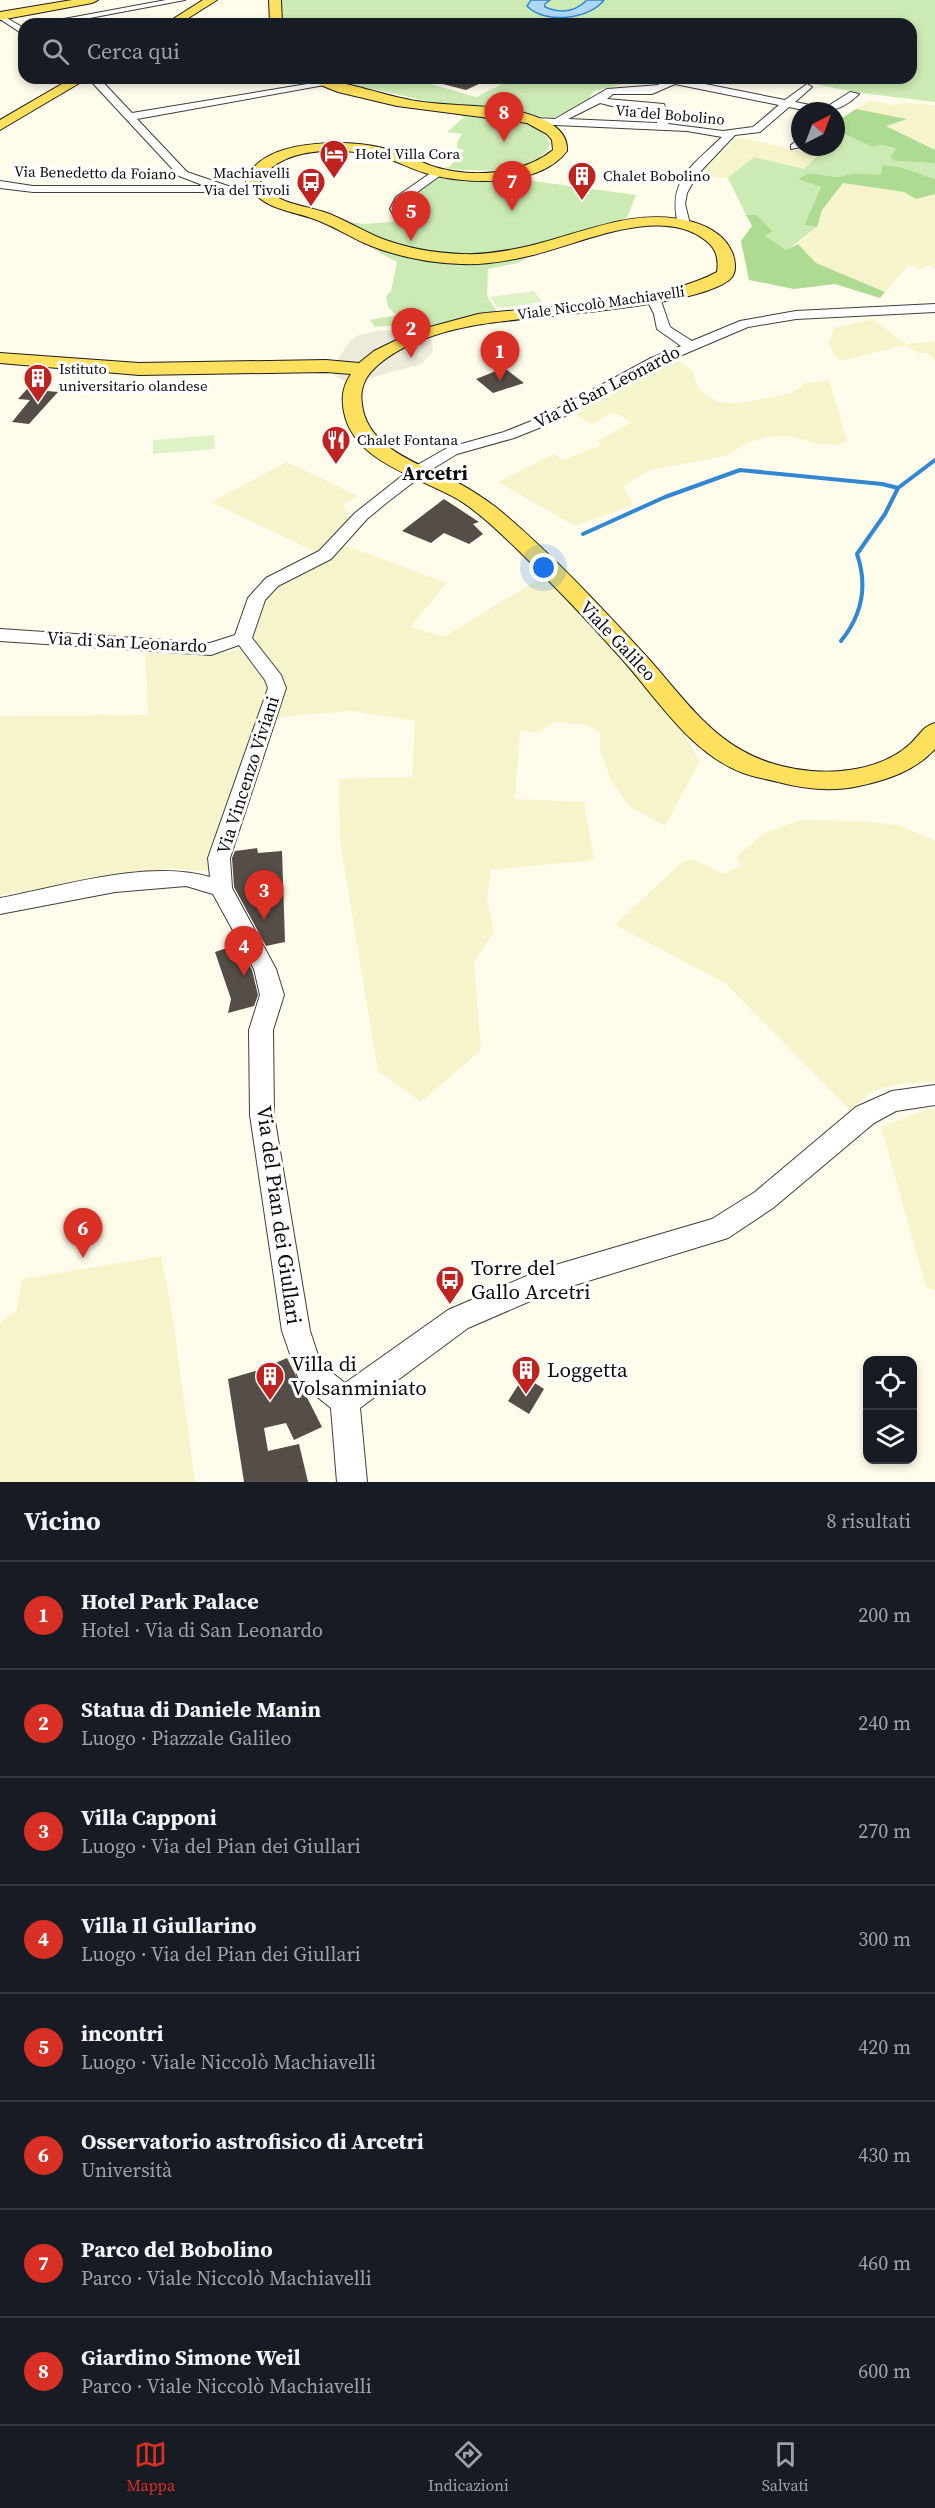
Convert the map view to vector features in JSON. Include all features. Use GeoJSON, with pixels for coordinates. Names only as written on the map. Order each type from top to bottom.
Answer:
{"type":"FeatureCollection","features":[{"type":"Feature","properties":{"kind":"main road"},"geometry":{"type":"LineString","coordinates":[[0,16],[92,0]]}},
{"type":"Feature","properties":{"kind":"main road"},"geometry":{"type":"LineString","coordinates":[[181,18],[212,0]]}},
{"type":"Feature","properties":{"kind":"main road"},"geometry":{"type":"LineString","coordinates":[[275,0],[276,18]]}},
{"type":"Feature","properties":{"kind":"main road"},"geometry":{"type":"LineString","coordinates":[[0,126],[71,84]]}},
{"type":"Feature","properties":{"kind":"main road"},"geometry":{"type":"LineString","coordinates":[[260,195],[253,181],[256,172],[274,159],[307,150],[353,148],[375,151],[439,172],[504,175],[548,161],[560,151],[560,140],[547,127],[534,121],[510,115],[436,108],[330,84]]}},
{"type":"Feature","properties":{"kind":"main road","name":"Viale Niccolò Machiavelli"},"geometry":{"type":"LineString","coordinates":[[260,195],[275,204],[329,219],[377,242],[416,253],[462,259],[536,249],[594,230],[632,221],[684,224],[710,235],[720,244],[725,254],[727,265],[725,274],[702,288],[653,298],[478,319],[422,334],[394,347],[359,376]]}},
{"type":"Feature","properties":{"kind":"main road"},"geometry":{"type":"LineString","coordinates":[[0,358],[139,369],[333,366],[359,376]]}},
{"type":"Feature","properties":{"kind":"main road","name":"Viale Galileo"},"geometry":{"type":"LineString","coordinates":[[359,376],[351,397],[353,411],[365,435],[388,455],[471,498],[492,515],[596,617],[705,735],[727,752],[751,766],[800,779],[854,778],[885,771],[907,761],[927,746],[935,731]]}},
{"type":"Feature","properties":{"kind":"street"},"geometry":{"type":"LineString","coordinates":[[77,18],[181,0]]}},
{"type":"Feature","properties":{"kind":"street"},"geometry":{"type":"LineString","coordinates":[[0,16],[18,27]]}},
{"type":"Feature","properties":{"kind":"street"},"geometry":{"type":"LineString","coordinates":[[99,84],[183,174],[226,189],[260,195]]}},
{"type":"Feature","properties":{"kind":"street"},"geometry":{"type":"LineString","coordinates":[[129,117],[301,84]]}},
{"type":"Feature","properties":{"kind":"street"},"geometry":{"type":"LineString","coordinates":[[556,121],[614,90],[660,90],[664,87],[662,84]]}},
{"type":"Feature","properties":{"kind":"street"},"geometry":{"type":"LineString","coordinates":[[694,84],[791,105]]}},
{"type":"Feature","properties":{"kind":"street"},"geometry":{"type":"LineString","coordinates":[[700,84],[718,87],[723,84]]}},
{"type":"Feature","properties":{"kind":"street"},"geometry":{"type":"LineString","coordinates":[[727,133],[756,129],[807,87]]}},
{"type":"Feature","properties":{"kind":"street"},"geometry":{"type":"LineString","coordinates":[[841,102],[854,94]]}},
{"type":"Feature","properties":{"kind":"street"},"geometry":{"type":"LineString","coordinates":[[599,100],[616,104],[660,106],[664,117],[662,127]]}},
{"type":"Feature","properties":{"kind":"street","name":"Via del Bobolino"},"geometry":{"type":"LineString","coordinates":[[534,121],[662,127],[727,133],[730,137],[692,173],[680,195],[684,224]]}},
{"type":"Feature","properties":{"kind":"street"},"geometry":{"type":"LineString","coordinates":[[400,217],[396,209],[400,200],[439,172]]}},
{"type":"Feature","properties":{"kind":"street","name":"Via Benedetto da Foiano"},"geometry":{"type":"LineString","coordinates":[[0,184],[13,188],[33,189],[226,189]]}},
{"type":"Feature","properties":{"kind":"street"},"geometry":{"type":"LineString","coordinates":[[653,298],[661,314],[664,329],[689,345]]}},
{"type":"Feature","properties":{"kind":"street","name":"Via di San Leonardo"},"geometry":{"type":"LineString","coordinates":[[0,634],[211,649],[243,638],[257,598],[272,582],[325,555],[361,516],[418,471],[465,446],[509,435],[549,419],[689,345],[745,324],[773,318],[935,308]]}},
{"type":"Feature","properties":{"kind":"street","name":"Via Vincenzo Viviani"},"geometry":{"type":"LineString","coordinates":[[221,888],[219,858],[277,688],[274,679],[243,638]]}},
{"type":"Feature","properties":{"kind":"street"},"geometry":{"type":"LineString","coordinates":[[0,906],[116,884],[158,879],[186,878],[221,888]]}},
{"type":"Feature","properties":{"kind":"street","name":"Via del Pian dei Giullari"},"geometry":{"type":"LineString","coordinates":[[221,888],[265,969],[272,995],[261,1030],[262,1116],[296,1331],[310,1373],[345,1401]]}},
{"type":"Feature","properties":{"kind":"street"},"geometry":{"type":"LineString","coordinates":[[352,1482],[345,1401],[458,1319],[545,1281],[719,1229],[764,1200],[864,1115],[892,1101],[935,1095]]}},
{"type":"Feature","properties":{"kind":"green space"},"geometry":{"type":"Polygon","coordinates":[[[279,0],[935,0],[935,102],[861,93],[814,84],[917,84],[917,18],[280,18],[279,0]]]}},
{"type":"Feature","properties":{"kind":"green space"},"geometry":{"type":"Polygon","coordinates":[[[349,84],[430,84],[476,97],[502,84],[624,84],[594,91],[585,104],[553,118],[431,102],[349,84]]]}},
{"type":"Feature","properties":{"kind":"green space"},"geometry":{"type":"Polygon","coordinates":[[[870,100],[894,105],[906,103],[935,105],[935,150],[886,126],[905,119],[856,109],[870,100]]]}},
{"type":"Feature","properties":{"kind":"green space"},"geometry":{"type":"Polygon","coordinates":[[[856,109],[907,119],[886,126],[935,150],[935,163],[896,161],[890,157],[896,149],[881,145],[872,147],[845,134],[845,116],[856,109]]]}},
{"type":"Feature","properties":{"kind":"green space"},"geometry":{"type":"Polygon","coordinates":[[[451,113],[508,119],[523,123],[546,135],[550,145],[531,163],[517,167],[501,170],[442,168],[449,167],[464,150],[457,148],[457,142],[462,134],[447,132],[464,117],[451,113]]]}},
{"type":"Feature","properties":{"kind":"green space"},"geometry":{"type":"Polygon","coordinates":[[[845,134],[872,147],[881,145],[897,150],[896,161],[935,163],[935,179],[900,167],[882,165],[881,175],[855,173],[837,177],[809,173],[799,179],[821,187],[804,225],[817,227],[786,251],[764,236],[773,231],[757,215],[746,215],[728,178],[754,157],[804,169],[817,156],[845,156],[845,134]]]}},
{"type":"Feature","properties":{"kind":"green space"},"geometry":{"type":"Polygon","coordinates":[[[739,137],[791,149],[791,156],[816,156],[804,169],[754,157],[728,178],[693,177],[739,137]]]}},
{"type":"Feature","properties":{"kind":"green space"},"geometry":{"type":"Polygon","coordinates":[[[882,165],[900,167],[935,179],[935,194],[916,199],[904,192],[843,183],[822,210],[817,227],[804,225],[821,187],[798,179],[809,173],[837,177],[855,173],[881,175],[882,165]]]}},
{"type":"Feature","properties":{"kind":"green space"},"geometry":{"type":"Polygon","coordinates":[[[435,173],[505,177],[636,195],[627,218],[546,245],[466,257],[403,248],[340,221],[365,224],[400,221],[393,206],[435,173]]]}},
{"type":"Feature","properties":{"kind":"green space"},"geometry":{"type":"Polygon","coordinates":[[[843,183],[904,192],[916,199],[935,194],[935,270],[930,265],[920,269],[909,265],[885,292],[816,263],[798,244],[817,227],[822,210],[843,183]]]}},
{"type":"Feature","properties":{"kind":"green space"},"geometry":{"type":"Polygon","coordinates":[[[746,215],[757,215],[773,231],[765,236],[786,250],[798,244],[816,263],[885,292],[880,298],[835,284],[794,289],[749,280],[741,241],[752,226],[746,215]]]}},
{"type":"Feature","properties":{"kind":"green space"},"geometry":{"type":"Polygon","coordinates":[[[368,240],[434,258],[527,252],[528,257],[518,263],[488,269],[487,296],[499,315],[431,328],[413,324],[375,327],[370,320],[396,315],[388,307],[386,296],[391,291],[397,262],[369,247],[368,240]]]}},
{"type":"Feature","properties":{"kind":"green space"},"geometry":{"type":"Polygon","coordinates":[[[534,291],[542,302],[498,308],[490,297],[534,291]]]}},
{"type":"Feature","properties":{"kind":"green space"},"geometry":{"type":"Polygon","coordinates":[[[873,319],[906,344],[935,341],[935,362],[928,353],[917,353],[906,345],[840,361],[828,345],[834,328],[873,319]]]}},
{"type":"Feature","properties":{"kind":"green space"},"geometry":{"type":"Polygon","coordinates":[[[672,357],[692,370],[699,389],[718,402],[735,404],[792,393],[805,383],[829,380],[847,440],[839,445],[819,444],[791,436],[766,437],[747,443],[726,456],[650,470],[623,486],[633,505],[575,526],[498,482],[554,454],[563,460],[601,445],[597,441],[632,422],[613,412],[592,424],[573,413],[672,357]]]}},
{"type":"Feature","properties":{"kind":"green space"},"geometry":{"type":"Polygon","coordinates":[[[214,435],[215,449],[153,454],[153,440],[214,435]]]}},
{"type":"Feature","properties":{"kind":"green space"},"geometry":{"type":"Polygon","coordinates":[[[287,462],[358,496],[343,504],[354,529],[342,544],[447,583],[410,627],[444,637],[545,575],[669,710],[700,761],[665,826],[630,807],[612,783],[600,750],[600,733],[588,725],[554,722],[540,732],[520,731],[515,799],[584,802],[594,860],[491,870],[487,898],[494,932],[474,962],[481,1050],[421,1102],[378,1071],[340,841],[339,779],[412,777],[415,721],[351,711],[257,719],[208,871],[172,868],[0,895],[0,716],[148,715],[145,653],[205,656],[238,650],[234,643],[273,586],[326,557],[211,502],[287,462]]]}},
{"type":"Feature","properties":{"kind":"green space"},"geometry":{"type":"Polygon","coordinates":[[[801,820],[858,821],[899,825],[935,841],[935,1082],[903,1083],[872,1091],[850,1110],[725,983],[615,925],[683,861],[692,859],[724,874],[740,866],[737,856],[764,833],[801,820]]]}},
{"type":"Feature","properties":{"kind":"green space"},"geometry":{"type":"Polygon","coordinates":[[[928,1109],[935,1109],[935,1291],[926,1287],[881,1127],[928,1109]]]}},
{"type":"Feature","properties":{"kind":"green space"},"geometry":{"type":"Polygon","coordinates":[[[161,1256],[171,1306],[195,1482],[0,1482],[0,1323],[17,1310],[22,1279],[161,1256]]]}},
{"type":"Feature","properties":{"kind":"shaded area"},"geometry":{"type":"Polygon","coordinates":[[[380,330],[422,334],[432,341],[433,352],[420,365],[362,382],[344,381],[334,375],[333,366],[350,341],[359,335],[380,330]]]}},
{"type":"Feature","properties":{"kind":"water"},"geometry":{"type":"Polygon","coordinates":[[[531,0],[550,0],[545,7],[557,11],[568,11],[587,0],[604,0],[589,12],[556,17],[535,12],[527,6],[531,0]]]}},
{"type":"Feature","properties":{"kind":"building"},"geometry":{"type":"Polygon","coordinates":[[[443,84],[479,84],[466,90],[443,84]]]}},
{"type":"Feature","properties":{"kind":"building"},"geometry":{"type":"Polygon","coordinates":[[[507,370],[524,383],[493,393],[476,379],[496,371],[507,370]]]}},
{"type":"Feature","properties":{"kind":"building","name":"Istituto universitario olandese"},"geometry":{"type":"Polygon","coordinates":[[[27,389],[58,392],[29,424],[12,422],[30,400],[18,399],[27,389]]]}},
{"type":"Feature","properties":{"kind":"building"},"geometry":{"type":"Polygon","coordinates":[[[444,499],[479,522],[473,524],[483,534],[469,544],[444,533],[431,543],[402,531],[444,499]]]}},
{"type":"Feature","properties":{"kind":"building"},"geometry":{"type":"Polygon","coordinates":[[[257,848],[258,853],[282,851],[285,942],[266,946],[234,887],[232,858],[235,851],[257,848]]]}},
{"type":"Feature","properties":{"kind":"building"},"geometry":{"type":"Polygon","coordinates":[[[238,944],[252,970],[258,995],[254,1006],[228,1013],[231,999],[215,952],[238,944]]]}},
{"type":"Feature","properties":{"kind":"building","name":"Villa di Volsanminiato"},"geometry":{"type":"Polygon","coordinates":[[[287,1358],[322,1427],[294,1440],[286,1423],[264,1428],[268,1451],[299,1444],[308,1482],[244,1482],[228,1379],[262,1369],[287,1358]]]}},
{"type":"Feature","properties":{"kind":"building","name":"Loggetta"},"geometry":{"type":"Polygon","coordinates":[[[524,1376],[544,1389],[529,1414],[508,1401],[524,1376]]]}},
{"type":"Feature","properties":{"kind":"waterway"},"geometry":{"type":"LineString","coordinates":[[898,488],[935,460]]}},
{"type":"Feature","properties":{"kind":"waterway"},"geometry":{"type":"LineString","coordinates":[[583,534],[665,497],[740,470],[882,484],[898,488]]}},
{"type":"Feature","properties":{"kind":"waterway"},"geometry":{"type":"LineString","coordinates":[[841,641],[854,621],[861,600],[862,577],[857,554],[885,514],[898,488]]}},
{"type":"Feature","properties":{"kind":"place","name":"Giardino Simone Weil"},"geometry":{"type":"Point","coordinates":[504,142]}},
{"type":"Feature","properties":{"kind":"place","name":"Hotel Villa Cora"},"geometry":{"type":"Point","coordinates":[334,180]}},
{"type":"Feature","properties":{"kind":"place","name":"Chalet Bobolino"},"geometry":{"type":"Point","coordinates":[582,202]}},
{"type":"Feature","properties":{"kind":"place","name":"Machiavelli Via del Tivoli"},"geometry":{"type":"Point","coordinates":[311,208]}},
{"type":"Feature","properties":{"kind":"place","name":"Parco del Bobolino"},"geometry":{"type":"Point","coordinates":[512,211]}},
{"type":"Feature","properties":{"kind":"place","name":"incontri"},"geometry":{"type":"Point","coordinates":[411,241]}},
{"type":"Feature","properties":{"kind":"place","name":"Statua di Daniele Manin"},"geometry":{"type":"Point","coordinates":[411,358]}},
{"type":"Feature","properties":{"kind":"place","name":"Hotel Park Palace"},"geometry":{"type":"Point","coordinates":[500,381]}},
{"type":"Feature","properties":{"kind":"place","name":"Istituto universitario olandese"},"geometry":{"type":"Point","coordinates":[38,404]}},
{"type":"Feature","properties":{"kind":"place","name":"Chalet Fontana"},"geometry":{"type":"Point","coordinates":[336,466]}},
{"type":"Feature","properties":{"kind":"place","name":"Villa Capponi"},"geometry":{"type":"Point","coordinates":[264,920]}},
{"type":"Feature","properties":{"kind":"place","name":"Villa Il Giullarino"},"geometry":{"type":"Point","coordinates":[244,976]}},
{"type":"Feature","properties":{"kind":"place","name":"Osservatorio astrofisico di Arcetri"},"geometry":{"type":"Point","coordinates":[83,1258]}},
{"type":"Feature","properties":{"kind":"place","name":"Torre del Gallo Arcetri"},"geometry":{"type":"Point","coordinates":[450,1306]}},
{"type":"Feature","properties":{"kind":"place","name":"Loggetta"},"geometry":{"type":"Point","coordinates":[526,1396]}},
{"type":"Feature","properties":{"kind":"place","name":"Villa di Volsanminiato"},"geometry":{"type":"Point","coordinates":[270,1402]}},
{"type":"Feature","properties":{"kind":"district","name":"Arcetri"},"geometry":{"type":"Point","coordinates":[435,473]}}]}
